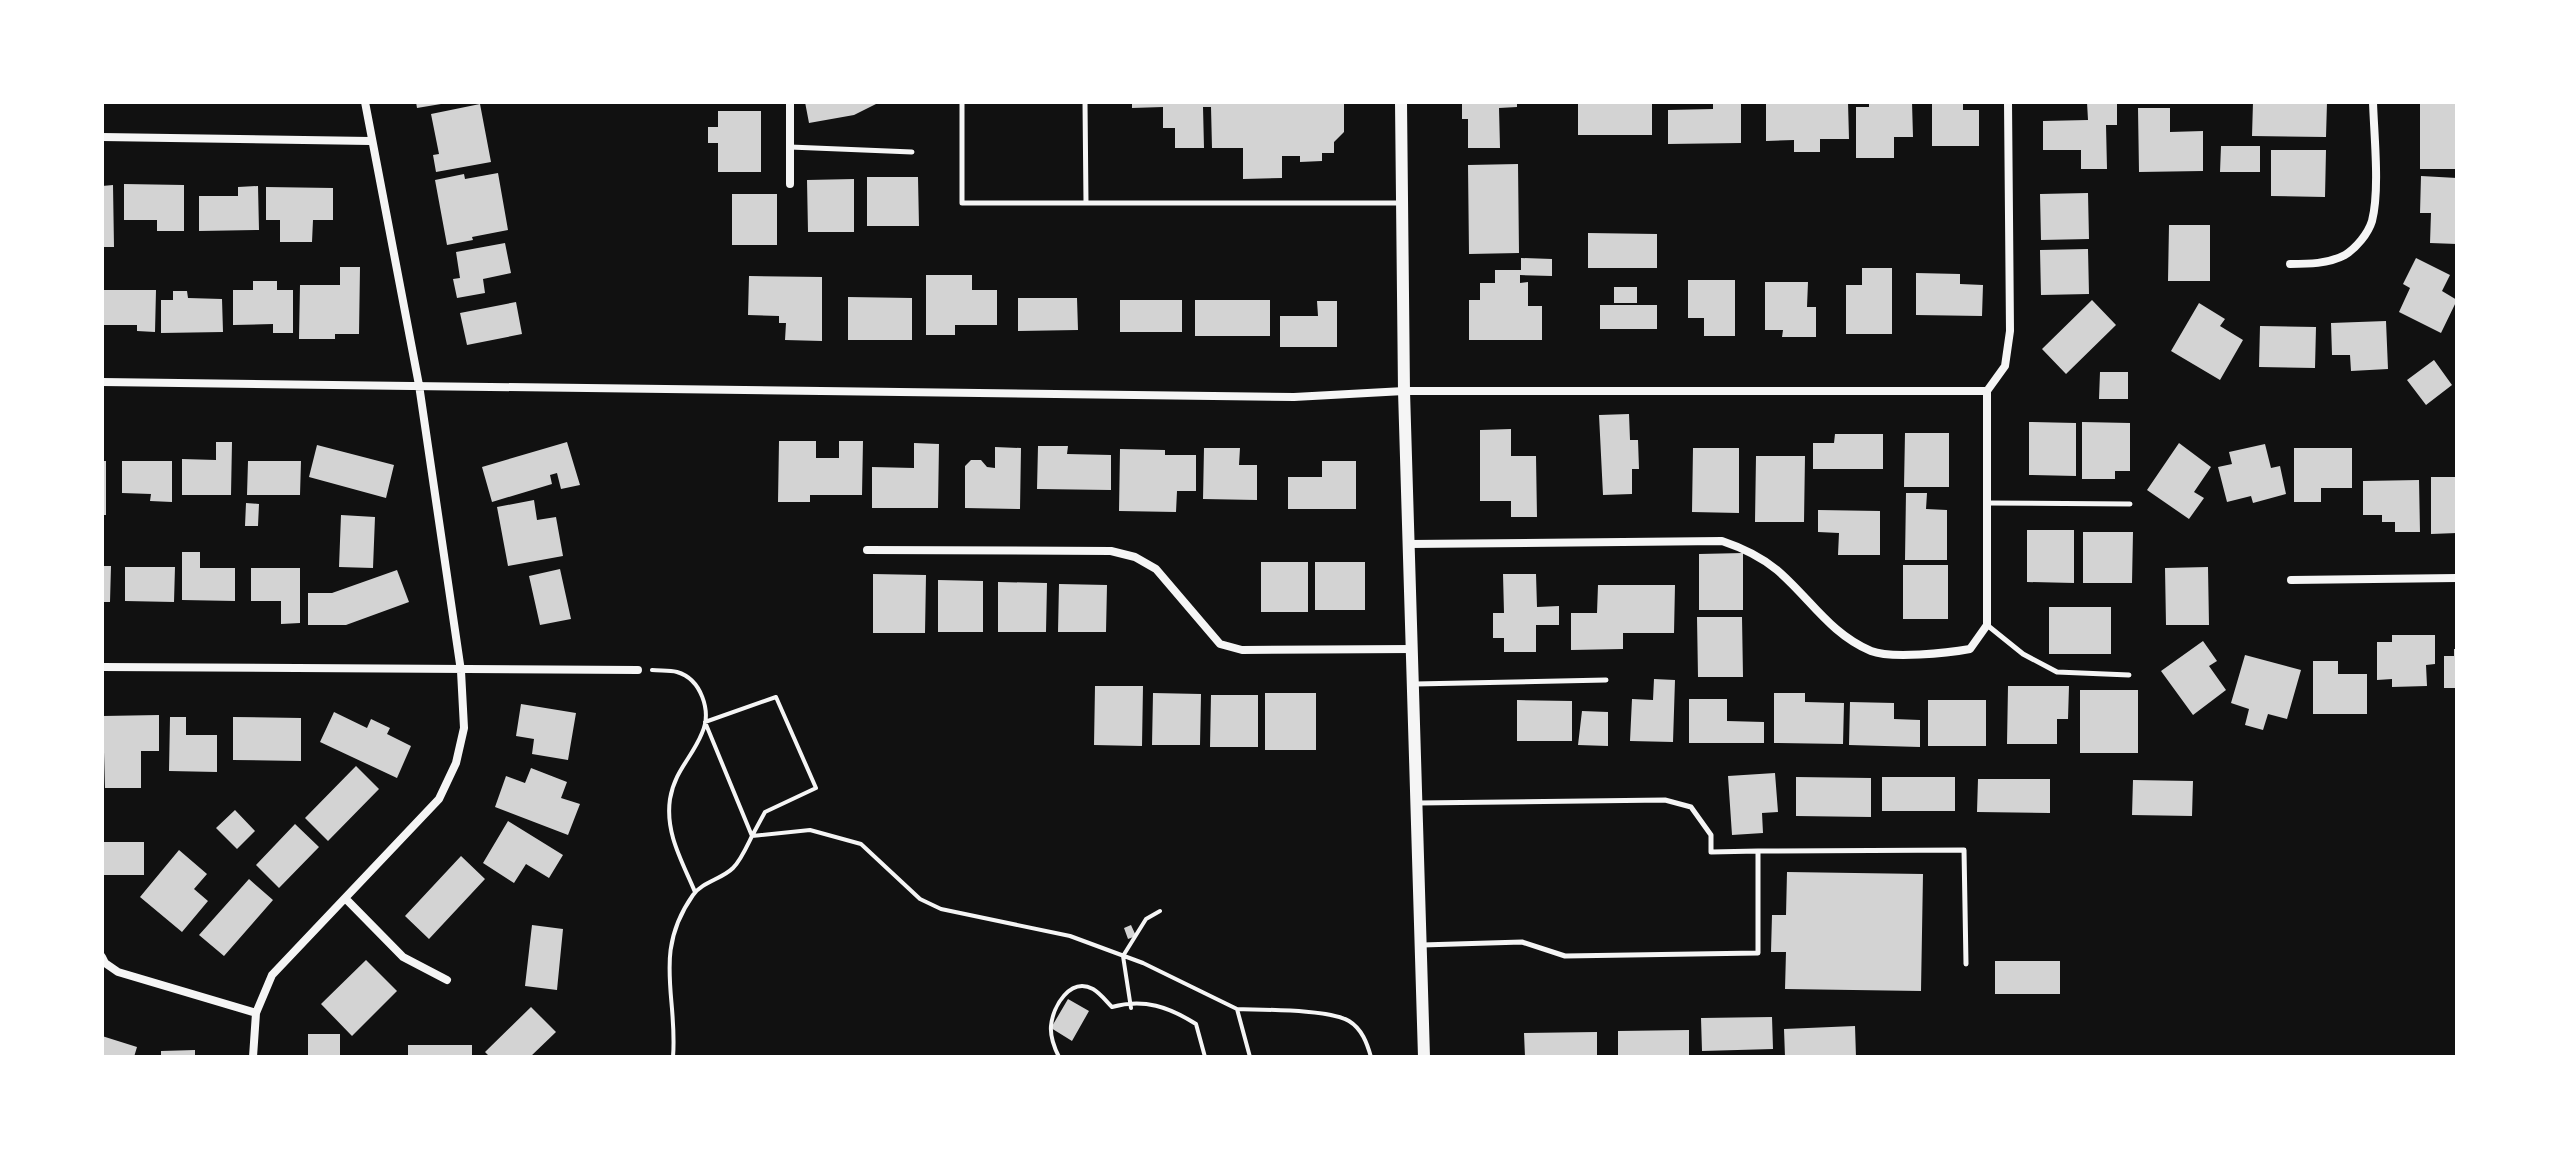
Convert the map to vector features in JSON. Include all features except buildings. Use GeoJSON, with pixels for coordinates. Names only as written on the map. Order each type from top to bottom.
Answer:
{"type":"FeatureCollection","features":[{"type":"Feature","properties":{"kind":"street"},"geometry":{"type":"LineString","coordinates":[[253,1057],[256,1013],[272,975],[439,799],[456,763],[464,728],[461,671],[419,385],[365,102]]}},
{"type":"Feature","properties":{"kind":"street"},"geometry":{"type":"LineString","coordinates":[[790,102],[790,184]]}},
{"type":"Feature","properties":{"kind":"street"},"geometry":{"type":"LineString","coordinates":[[1401,102],[1404,391],[1424,1057]]}},
{"type":"Feature","properties":{"kind":"street"},"geometry":{"type":"LineString","coordinates":[[1409,544],[1722,541],[1752,551],[1778,570],[1822,618],[1847,638],[1874,652],[1942,655],[1970,649],[1987,625],[1987,391],[2005,366],[2010,331],[2008,102]]}},
{"type":"Feature","properties":{"kind":"street"},"geometry":{"type":"LineString","coordinates":[[2290,264],[2320,263],[2343,256],[2359,243],[2372,223],[2373,102]]}},
{"type":"Feature","properties":{"kind":"street"},"geometry":{"type":"LineString","coordinates":[[102,137],[370,141]]}},
{"type":"Feature","properties":{"kind":"street"},"geometry":{"type":"LineString","coordinates":[[102,382],[1294,397],[1404,391],[1987,391]]}},
{"type":"Feature","properties":{"kind":"street"},"geometry":{"type":"LineString","coordinates":[[867,550],[1111,551],[1135,557],[1156,569],[1220,644],[1242,650],[1413,649]]}},
{"type":"Feature","properties":{"kind":"street"},"geometry":{"type":"LineString","coordinates":[[2291,580],[2457,578]]}},
{"type":"Feature","properties":{"kind":"street"},"geometry":{"type":"LineString","coordinates":[[102,667],[638,670]]}},
{"type":"Feature","properties":{"kind":"street"},"geometry":{"type":"LineString","coordinates":[[345,898],[403,957],[447,980]]}},
{"type":"Feature","properties":{"kind":"street"},"geometry":{"type":"LineString","coordinates":[[102,957],[118,972],[256,1013]]}},
{"type":"Feature","properties":{"kind":"lane"},"geometry":{"type":"LineString","coordinates":[[962,102],[962,203],[1402,203]]}},
{"type":"Feature","properties":{"kind":"lane"},"geometry":{"type":"LineString","coordinates":[[1085,102],[1086,203]]}},
{"type":"Feature","properties":{"kind":"lane"},"geometry":{"type":"LineString","coordinates":[[790,147],[912,152]]}},
{"type":"Feature","properties":{"kind":"lane"},"geometry":{"type":"LineString","coordinates":[[1987,503],[2130,504]]}},
{"type":"Feature","properties":{"kind":"lane"},"geometry":{"type":"LineString","coordinates":[[1987,625],[2023,654],[2057,672],[2129,675]]}},
{"type":"Feature","properties":{"kind":"lane"},"geometry":{"type":"LineString","coordinates":[[1414,684],[1606,680]]}},
{"type":"Feature","properties":{"kind":"lane"},"geometry":{"type":"LineString","coordinates":[[1417,803],[1665,800],[1691,807],[1711,835],[1711,852],[1964,850],[1966,964]]}},
{"type":"Feature","properties":{"kind":"lane"},"geometry":{"type":"LineString","coordinates":[[1421,945],[1522,942],[1565,956],[1758,953],[1758,851]]}},
{"type":"Feature","properties":{"kind":"path"},"geometry":{"type":"LineString","coordinates":[[638,670],[679,673],[688,678],[705,700],[703,732],[678,771],[670,799],[670,832],[695,892]]}},
{"type":"Feature","properties":{"kind":"path"},"geometry":{"type":"LineString","coordinates":[[673,1057],[668,963],[671,940],[679,919],[695,892],[733,868],[765,812],[816,788],[776,697],[705,722]]}},
{"type":"Feature","properties":{"kind":"path"},"geometry":{"type":"LineString","coordinates":[[705,722],[752,836]]}},
{"type":"Feature","properties":{"kind":"path"},"geometry":{"type":"LineString","coordinates":[[752,836],[810,830],[861,844],[920,899],[941,909],[1070,936],[1143,963],[1237,1009],[1301,1011],[1348,1020],[1365,1037],[1371,1057]]}},
{"type":"Feature","properties":{"kind":"path"},"geometry":{"type":"LineString","coordinates":[[1130,1005],[1123,956],[1146,919],[1160,911]]}},
{"type":"Feature","properties":{"kind":"path"},"geometry":{"type":"LineString","coordinates":[[1059,1057],[1052,1042],[1051,1024],[1061,998],[1071,989],[1082,986],[1092,988],[1112,1007],[1158,1005],[1178,1013],[1196,1024],[1205,1057]]}},
{"type":"Feature","properties":{"kind":"path"},"geometry":{"type":"LineString","coordinates":[[1237,1009],[1250,1057]]}}]}
